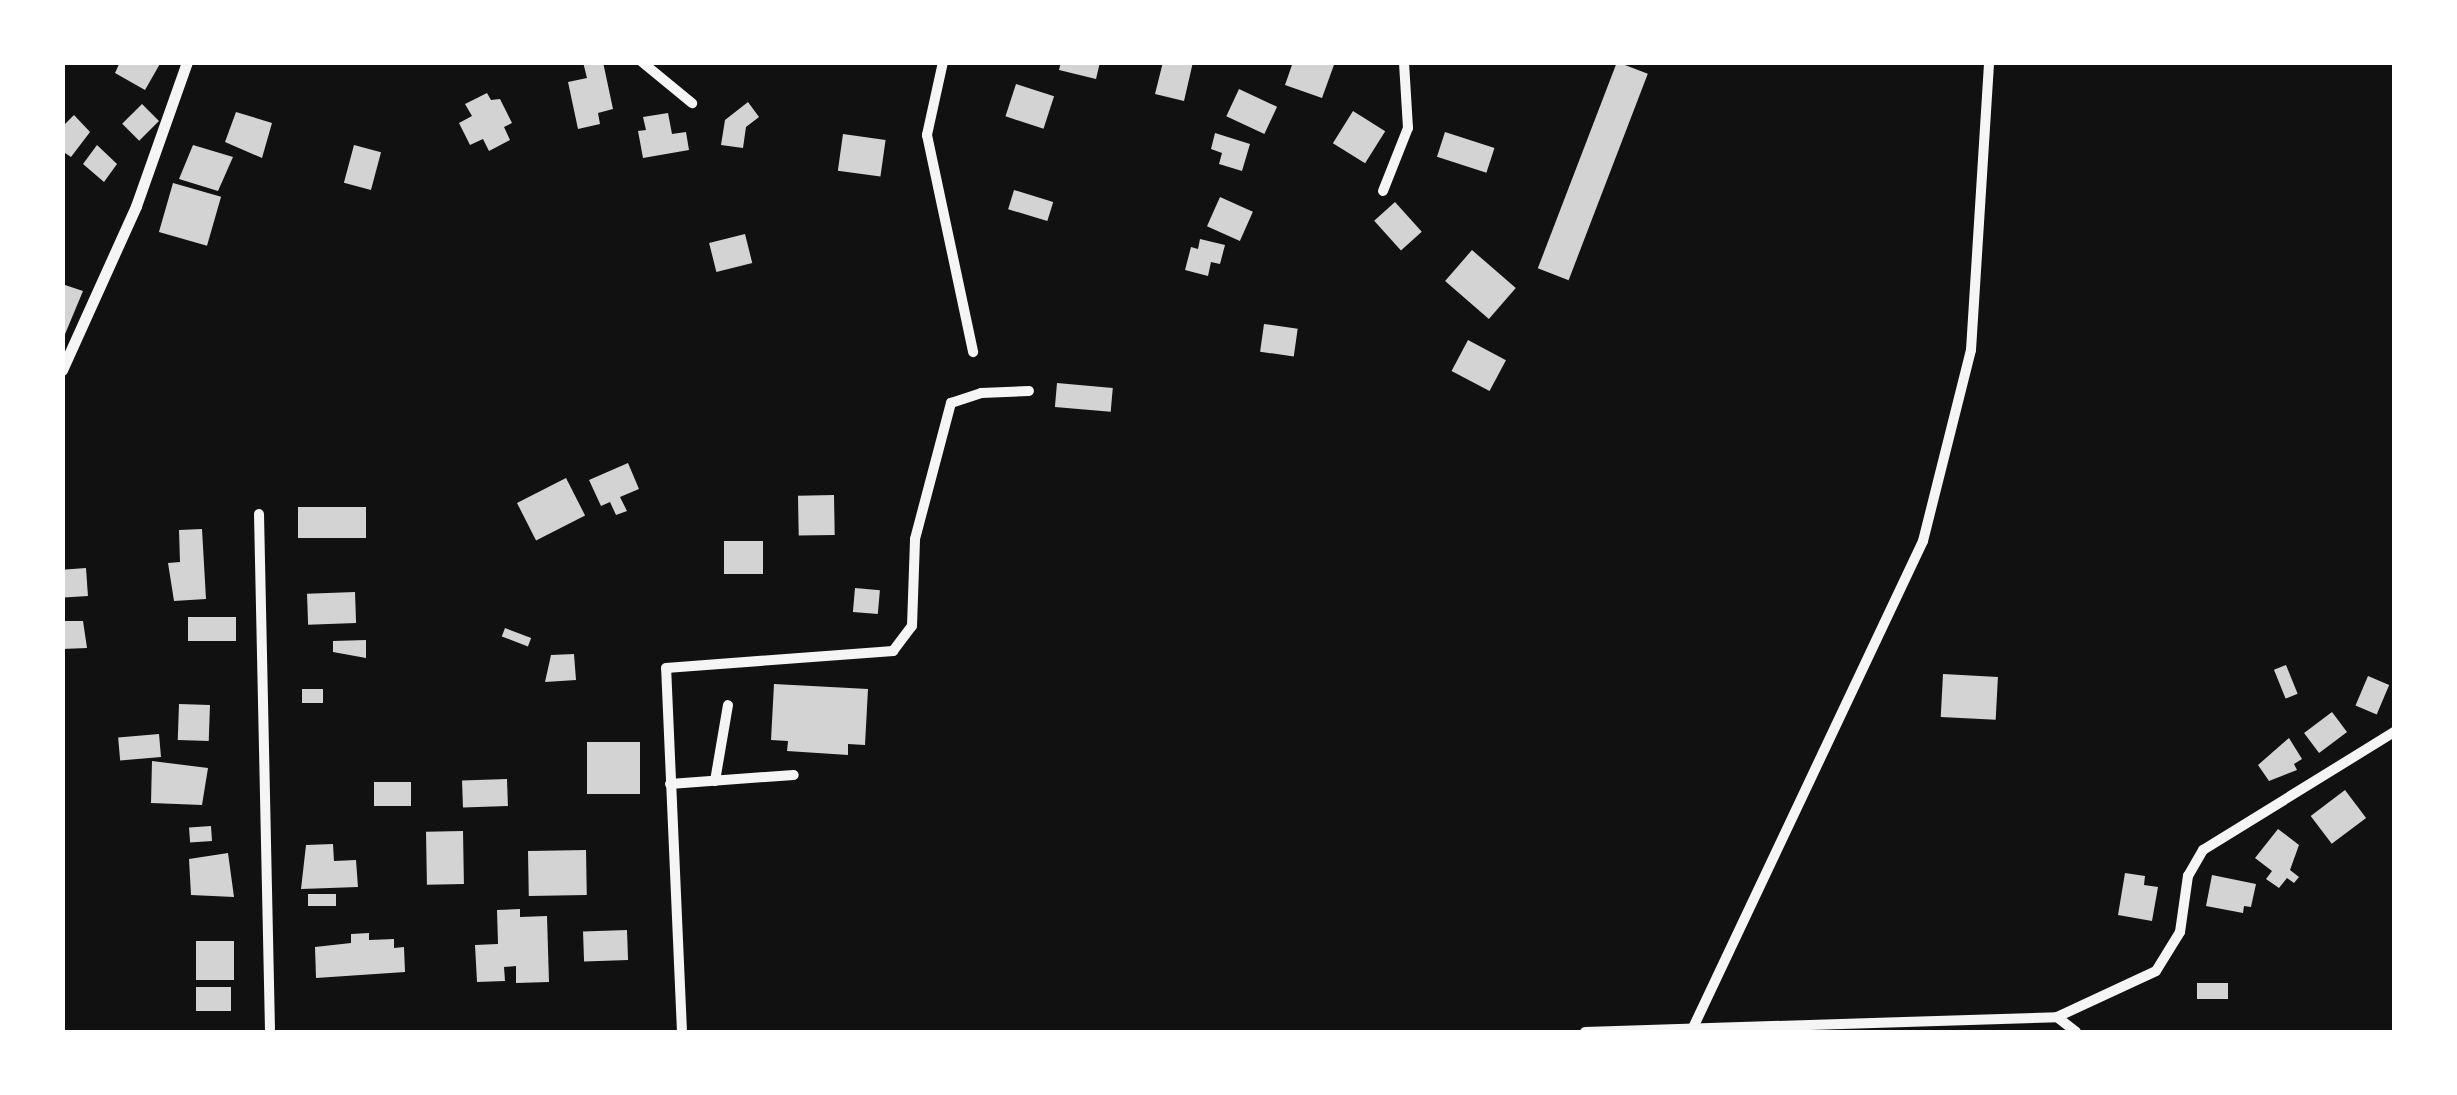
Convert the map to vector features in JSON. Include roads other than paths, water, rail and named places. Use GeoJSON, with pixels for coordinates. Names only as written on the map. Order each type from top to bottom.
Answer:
{"type":"FeatureCollection","features":[{"type":"Feature","properties":{"kind":"street"},"geometry":{"type":"LineString","coordinates":[[62,370],[136,206],[188,62]]}},
{"type":"Feature","properties":{"kind":"street"},"geometry":{"type":"LineString","coordinates":[[642,62],[692,104]]}},
{"type":"Feature","properties":{"kind":"street"},"geometry":{"type":"LineString","coordinates":[[942,62],[926,135],[973,352]]}},
{"type":"Feature","properties":{"kind":"street"},"geometry":{"type":"LineString","coordinates":[[1383,191],[1408,128],[1404,62]]}},
{"type":"Feature","properties":{"kind":"street"},"geometry":{"type":"LineString","coordinates":[[1691,1030],[1922,541],[1971,350],[1989,62]]}},
{"type":"Feature","properties":{"kind":"street"},"geometry":{"type":"LineString","coordinates":[[682,1032],[666,668],[869,658],[893,651],[912,626],[915,539],[950,403],[981,392],[1030,391]]}},
{"type":"Feature","properties":{"kind":"street"},"geometry":{"type":"LineString","coordinates":[[259,514],[270,1032]]}},
{"type":"Feature","properties":{"kind":"street"},"geometry":{"type":"LineString","coordinates":[[715,780],[728,705]]}},
{"type":"Feature","properties":{"kind":"street"},"geometry":{"type":"LineString","coordinates":[[1585,1032],[2057,1016],[2156,971],[2180,932],[2188,876],[2203,850],[2394,732]]}},
{"type":"Feature","properties":{"kind":"street"},"geometry":{"type":"LineString","coordinates":[[670,784],[794,775]]}},
{"type":"Feature","properties":{"kind":"street"},"geometry":{"type":"LineString","coordinates":[[2057,1016],[2076,1032]]}}]}
